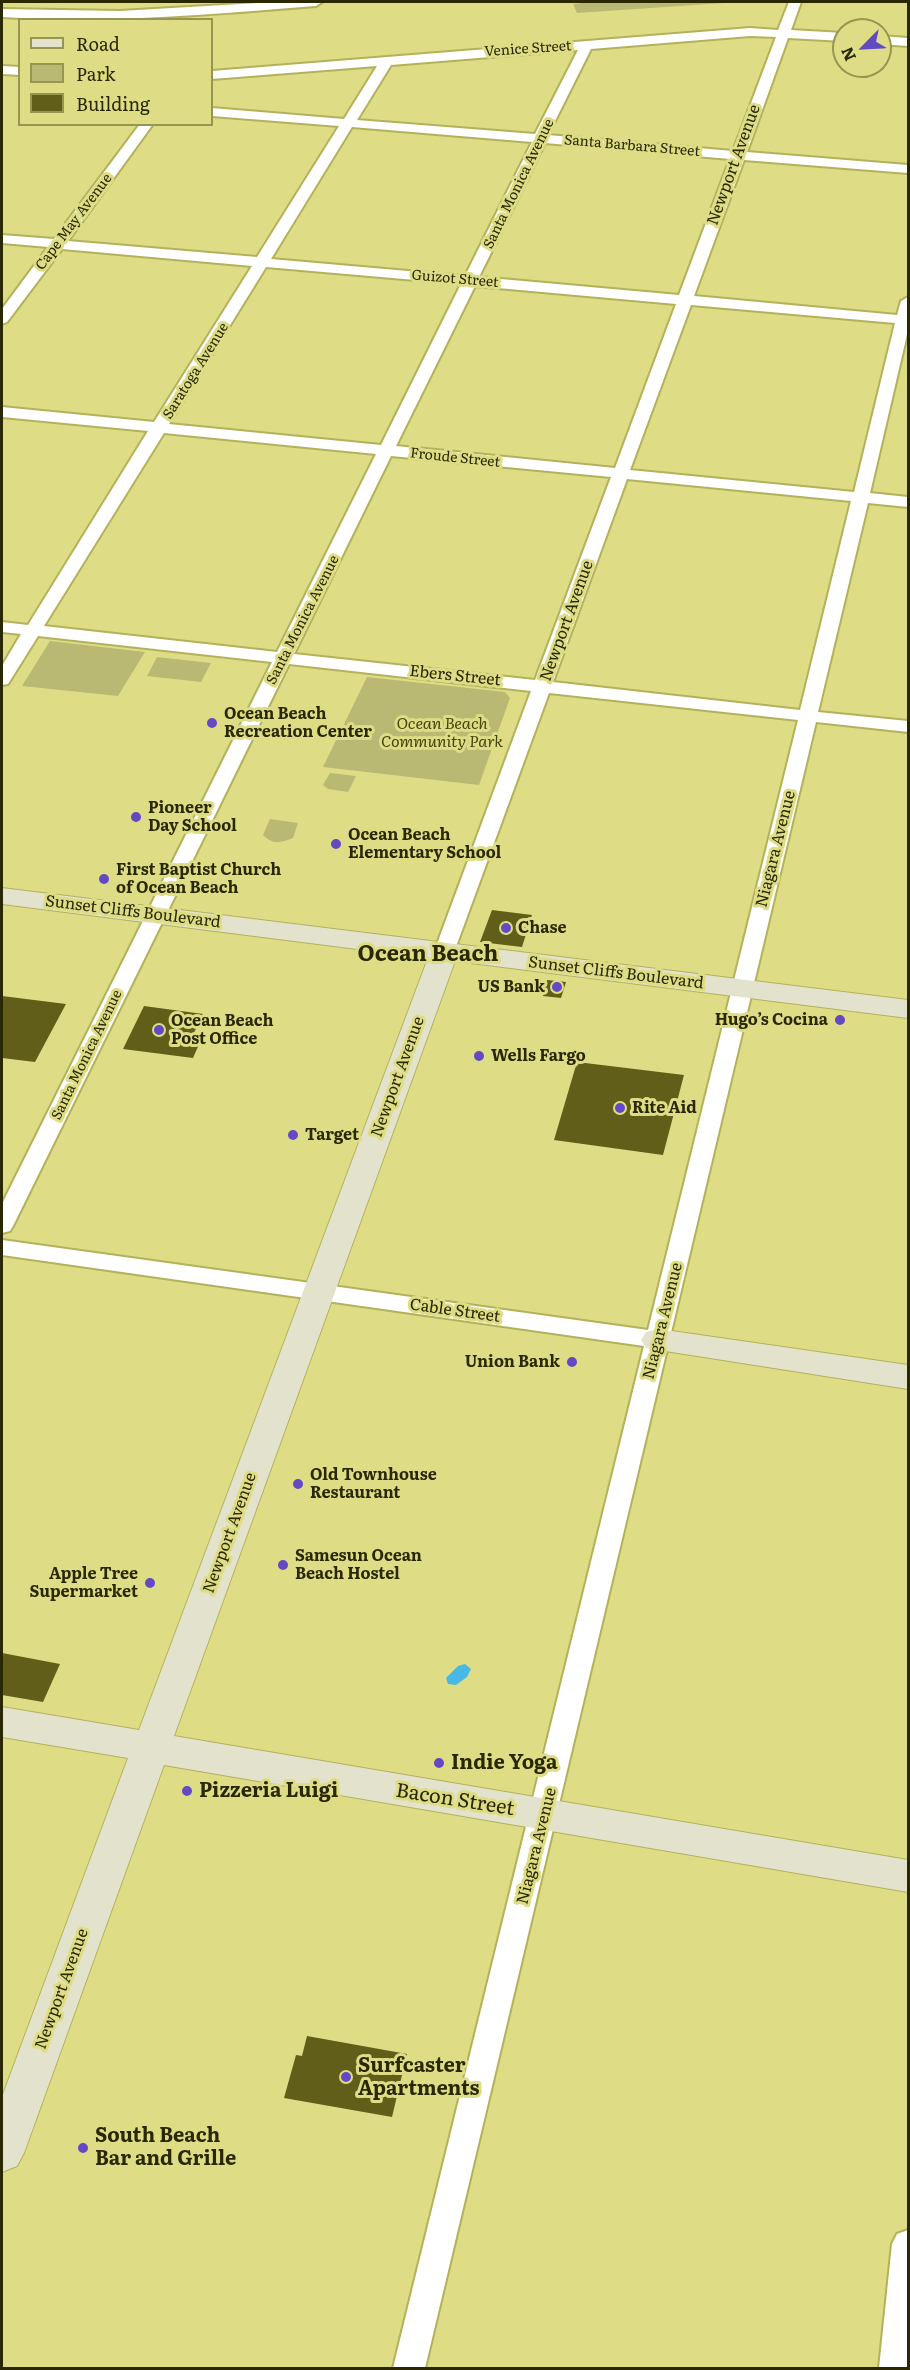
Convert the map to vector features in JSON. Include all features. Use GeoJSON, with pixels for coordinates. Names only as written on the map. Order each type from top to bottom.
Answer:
{"type":"FeatureCollection","features":[{"type":"Feature","properties":{"kind":"street"},"geometry":{"type":"LineString","coordinates":[[67,17],[77,2]]}},
{"type":"Feature","properties":{"kind":"street"},"geometry":{"type":"LineString","coordinates":[[2,13],[67,17],[196,12],[316,2]]}},
{"type":"Feature","properties":{"kind":"street","name":"Newport Avenue"},"geometry":{"type":"LineString","coordinates":[[2,2153],[795,2]]}},
{"type":"Feature","properties":{"kind":"street","name":"Venice Street"},"geometry":{"type":"LineString","coordinates":[[213,75],[750,32],[832,36]]}},
{"type":"Feature","properties":{"kind":"street"},"geometry":{"type":"LineString","coordinates":[[892,41],[909,42]]}},
{"type":"Feature","properties":{"kind":"street","name":"Santa Monica Avenue"},"geometry":{"type":"LineString","coordinates":[[2,1226],[542,139],[587,44]]}},
{"type":"Feature","properties":{"kind":"street","name":"Saratoga Avenue"},"geometry":{"type":"LineString","coordinates":[[2,680],[387,60]]}},
{"type":"Feature","properties":{"kind":"street"},"geometry":{"type":"LineString","coordinates":[[2,70],[18,71]]}},
{"type":"Feature","properties":{"kind":"street","name":"Santa Barbara Street"},"geometry":{"type":"LineString","coordinates":[[213,112],[909,169]]}},
{"type":"Feature","properties":{"kind":"street","name":"Cape May Avenue"},"geometry":{"type":"LineString","coordinates":[[2,320],[146,126]]}},
{"type":"Feature","properties":{"kind":"street","name":"Guizot Street"},"geometry":{"type":"LineString","coordinates":[[2,239],[906,320]]}},
{"type":"Feature","properties":{"kind":"street","name":"Niagara Avenue"},"geometry":{"type":"LineString","coordinates":[[413,2355],[809,717],[859,497],[909,301]]}},
{"type":"Feature","properties":{"kind":"street","name":"Froude Street"},"geometry":{"type":"LineString","coordinates":[[2,412],[909,502]]}},
{"type":"Feature","properties":{"kind":"street","name":"Ebers Street"},"geometry":{"type":"LineString","coordinates":[[2,627],[909,727]]}},
{"type":"Feature","properties":{"kind":"street","name":"Sunset Cliffs Boulevard"},"geometry":{"type":"LineString","coordinates":[[2,896],[909,1009]]}},
{"type":"Feature","properties":{"kind":"street","name":"Cable Street"},"geometry":{"type":"LineString","coordinates":[[2,1247],[909,1377]]}},
{"type":"Feature","properties":{"kind":"street","name":"Bacon Street"},"geometry":{"type":"LineString","coordinates":[[2,1722],[909,1876]]}},
{"type":"Feature","properties":{"kind":"street"},"geometry":{"type":"LineString","coordinates":[[895,2368],[909,2244]]}},
{"type":"Feature","properties":{"kind":"green space"},"geometry":{"type":"Polygon","coordinates":[[[739,2],[577,13],[573,4],[739,2]]]}},
{"type":"Feature","properties":{"kind":"green space"},"geometry":{"type":"Polygon","coordinates":[[[50,641],[145,652],[118,696],[22,686],[50,641]]]}},
{"type":"Feature","properties":{"kind":"green space"},"geometry":{"type":"Polygon","coordinates":[[[157,657],[211,663],[201,682],[147,676],[157,657]]]}},
{"type":"Feature","properties":{"kind":"green space","name":"Ocean Beach Community Park"},"geometry":{"type":"Polygon","coordinates":[[[367,677],[505,692],[510,698],[479,785],[323,767],[367,677]]]}},
{"type":"Feature","properties":{"kind":"green space"},"geometry":{"type":"Polygon","coordinates":[[[330,773],[356,776],[348,792],[328,789],[323,785],[330,773]]]}},
{"type":"Feature","properties":{"kind":"green space"},"geometry":{"type":"Polygon","coordinates":[[[270,819],[298,823],[293,838],[277,842],[263,835],[270,819]]]}},
{"type":"Feature","properties":{"kind":"water"},"geometry":{"type":"Polygon","coordinates":[[[465,1664],[471,1669],[467,1677],[456,1685],[448,1684],[446,1678],[458,1666],[465,1664]]]}},
{"type":"Feature","properties":{"kind":"building","name":"Chase"},"geometry":{"type":"Polygon","coordinates":[[[492,910],[532,915],[522,947],[480,942],[492,910]]]}},
{"type":"Feature","properties":{"kind":"building","name":"US Bank"},"geometry":{"type":"Polygon","coordinates":[[[547,980],[566,982],[561,998],[543,996],[547,980]]]}},
{"type":"Feature","properties":{"kind":"building"},"geometry":{"type":"Polygon","coordinates":[[[2,996],[66,1004],[35,1062],[2,1058],[2,996]]]}},
{"type":"Feature","properties":{"kind":"building"},"geometry":{"type":"Polygon","coordinates":[[[144,1006],[203,1014],[190,1041],[200,1042],[193,1058],[123,1049],[144,1006]]]}},
{"type":"Feature","properties":{"kind":"building","name":"Rite Aid"},"geometry":{"type":"Polygon","coordinates":[[[577,1062],[684,1075],[663,1155],[554,1140],[577,1062]]]}},
{"type":"Feature","properties":{"kind":"building"},"geometry":{"type":"Polygon","coordinates":[[[2,1653],[60,1664],[43,1702],[2,1695],[2,1653]]]}},
{"type":"Feature","properties":{"kind":"building","name":"Surfcaster Apartments"},"geometry":{"type":"Polygon","coordinates":[[[307,2036],[407,2054],[392,2117],[284,2098],[296,2055],[302,2056],[307,2036]]]}},
{"type":"Feature","properties":{"kind":"place","name":"Ocean Beach Recreation Center"},"geometry":{"type":"Point","coordinates":[212,723]}},
{"type":"Feature","properties":{"kind":"place","name":"Pioneer Day School"},"geometry":{"type":"Point","coordinates":[136,817]}},
{"type":"Feature","properties":{"kind":"place","name":"Ocean Beach Elementary School"},"geometry":{"type":"Point","coordinates":[336,844]}},
{"type":"Feature","properties":{"kind":"place","name":"First Baptist Church of Ocean Beach"},"geometry":{"type":"Point","coordinates":[104,879]}},
{"type":"Feature","properties":{"kind":"place","name":"Chase"},"geometry":{"type":"Point","coordinates":[506,928]}},
{"type":"Feature","properties":{"kind":"place","name":"US Bank"},"geometry":{"type":"Point","coordinates":[557,987]}},
{"type":"Feature","properties":{"kind":"place","name":"Hugo’s Cocina"},"geometry":{"type":"Point","coordinates":[840,1020]}},
{"type":"Feature","properties":{"kind":"place","name":"Ocean Beach Post Office"},"geometry":{"type":"Point","coordinates":[159,1030]}},
{"type":"Feature","properties":{"kind":"place","name":"Wells Fargo"},"geometry":{"type":"Point","coordinates":[479,1056]}},
{"type":"Feature","properties":{"kind":"place","name":"Rite Aid"},"geometry":{"type":"Point","coordinates":[620,1108]}},
{"type":"Feature","properties":{"kind":"place","name":"Target"},"geometry":{"type":"Point","coordinates":[293,1135]}},
{"type":"Feature","properties":{"kind":"place","name":"Union Bank"},"geometry":{"type":"Point","coordinates":[572,1362]}},
{"type":"Feature","properties":{"kind":"place","name":"Old Townhouse Restaurant"},"geometry":{"type":"Point","coordinates":[298,1484]}},
{"type":"Feature","properties":{"kind":"place","name":"Samesun Ocean Beach Hostel"},"geometry":{"type":"Point","coordinates":[283,1565]}},
{"type":"Feature","properties":{"kind":"place","name":"Apple Tree Supermarket"},"geometry":{"type":"Point","coordinates":[150,1583]}},
{"type":"Feature","properties":{"kind":"place","name":"Indie Yoga"},"geometry":{"type":"Point","coordinates":[439,1763]}},
{"type":"Feature","properties":{"kind":"place","name":"Pizzeria Luigi"},"geometry":{"type":"Point","coordinates":[187,1791]}},
{"type":"Feature","properties":{"kind":"place","name":"Surfcaster Apartments"},"geometry":{"type":"Point","coordinates":[346,2077]}},
{"type":"Feature","properties":{"kind":"place","name":"South Beach Bar and Grille"},"geometry":{"type":"Point","coordinates":[83,2148]}},
{"type":"Feature","properties":{"kind":"district","name":"Ocean Beach"},"geometry":{"type":"Point","coordinates":[428,955]}}]}
